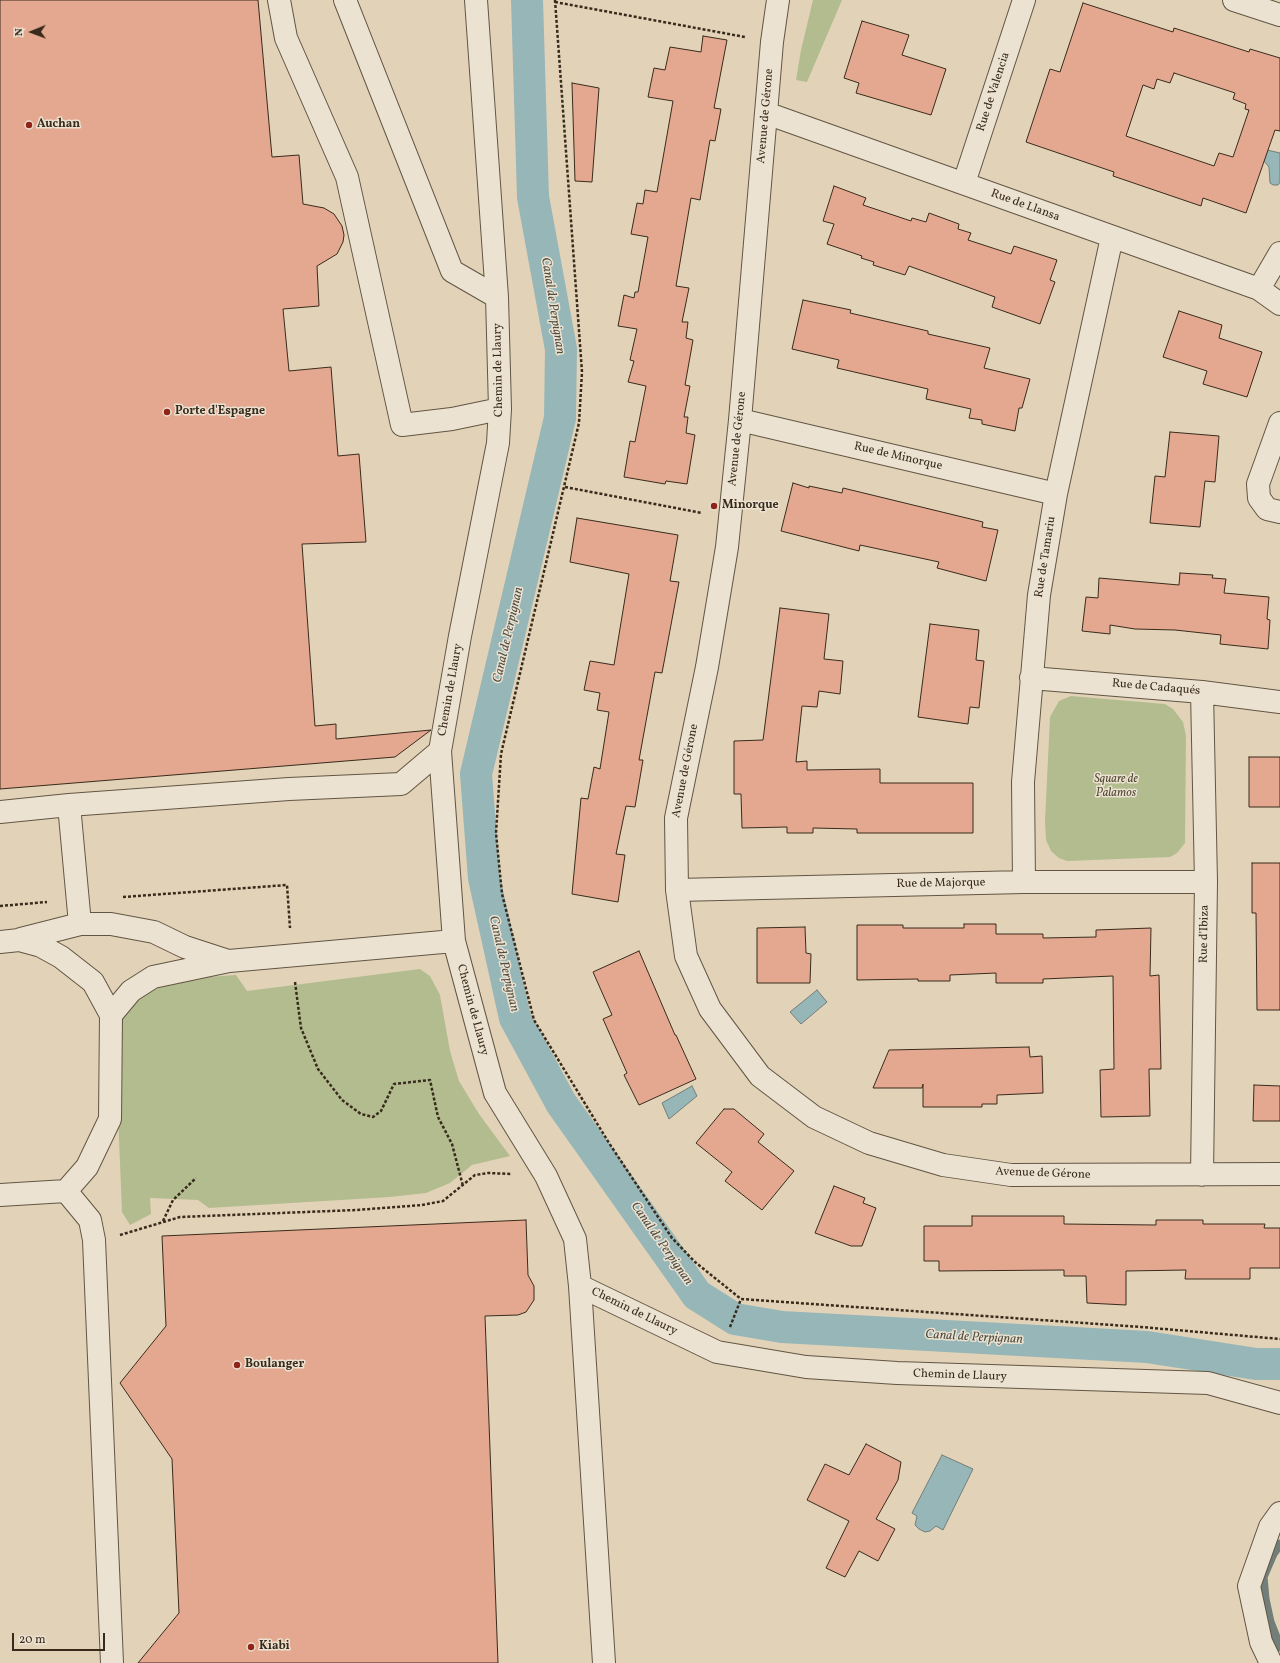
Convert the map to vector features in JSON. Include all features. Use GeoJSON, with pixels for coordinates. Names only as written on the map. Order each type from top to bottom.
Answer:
{"type":"FeatureCollection","features":[{"type":"Feature","properties":{"kind":"street"},"geometry":{"type":"LineString","coordinates":[[279,0],[286,38],[346,177],[402,425],[452,419],[500,409]]}},
{"type":"Feature","properties":{"kind":"street"},"geometry":{"type":"LineString","coordinates":[[345,0],[452,271],[497,297]]}},
{"type":"Feature","properties":{"kind":"street","name":"Chemin de Llaury"},"geometry":{"type":"LineString","coordinates":[[476,0],[497,297],[500,409],[498,443],[460,636],[440,751],[454,941],[495,1093],[546,1176],[575,1239],[580,1286],[717,1352],[806,1367],[897,1373],[1208,1383],[1280,1403]]}},
{"type":"Feature","properties":{"kind":"street","name":"Avenue de Gérone"},"geometry":{"type":"LineString","coordinates":[[778,0],[772,42],[740,420],[730,518],[707,667],[676,818],[677,890],[686,956],[710,1009],[760,1076],[814,1117],[869,1143],[943,1165],[1011,1175],[1280,1174]]}},
{"type":"Feature","properties":{"kind":"street","name":"Rue de Valencia"},"geometry":{"type":"LineString","coordinates":[[964,183],[1024,0]]}},
{"type":"Feature","properties":{"kind":"street"},"geometry":{"type":"LineString","coordinates":[[1234,0],[1280,15]]}},
{"type":"Feature","properties":{"kind":"street","name":"Rue de Llansa"},"geometry":{"type":"LineString","coordinates":[[766,113],[1259,288],[1280,304]]}},
{"type":"Feature","properties":{"kind":"street","name":"Rue de Tamariu"},"geometry":{"type":"LineString","coordinates":[[1024,882],[1023,782],[1039,595],[1056,494],[1112,237]]}},
{"type":"Feature","properties":{"kind":"street"},"geometry":{"type":"LineString","coordinates":[[1259,288],[1280,253]]}},
{"type":"Feature","properties":{"kind":"street","name":"Rue de Minorque"},"geometry":{"type":"LineString","coordinates":[[740,420],[1056,494]]}},
{"type":"Feature","properties":{"kind":"street"},"geometry":{"type":"LineString","coordinates":[[1280,423],[1258,484],[1259,498],[1267,509],[1280,512]]}},
{"type":"Feature","properties":{"kind":"street","name":"Rue de Cadaqués"},"geometry":{"type":"LineString","coordinates":[[1031,678],[1202,692],[1280,702]]}},
{"type":"Feature","properties":{"kind":"street","name":"Rue d'Ibiza"},"geometry":{"type":"LineString","coordinates":[[1202,692],[1206,882],[1202,1175]]}},
{"type":"Feature","properties":{"kind":"street"},"geometry":{"type":"LineString","coordinates":[[0,812],[69,805],[289,789],[401,784],[440,751]]}},
{"type":"Feature","properties":{"kind":"street"},"geometry":{"type":"LineString","coordinates":[[69,805],[80,924]]}},
{"type":"Feature","properties":{"kind":"street","name":"Rue de Majorque"},"geometry":{"type":"LineString","coordinates":[[677,890],[1024,882],[1206,882]]}},
{"type":"Feature","properties":{"kind":"street"},"geometry":{"type":"LineString","coordinates":[[10,941],[80,924],[111,924],[154,932],[185,947],[229,961]]}},
{"type":"Feature","properties":{"kind":"street"},"geometry":{"type":"LineString","coordinates":[[0,1195],[66,1191],[87,1167],[104,1136],[110,1119],[111,1014],[93,982],[62,957],[41,946],[10,941]]}},
{"type":"Feature","properties":{"kind":"street"},"geometry":{"type":"LineString","coordinates":[[111,1014],[131,991],[153,977],[229,961],[454,941]]}},
{"type":"Feature","properties":{"kind":"street"},"geometry":{"type":"LineString","coordinates":[[66,1191],[90,1220],[94,1240],[112,1663]]}},
{"type":"Feature","properties":{"kind":"street"},"geometry":{"type":"LineString","coordinates":[[580,1286],[604,1663]]}},
{"type":"Feature","properties":{"kind":"street"},"geometry":{"type":"LineString","coordinates":[[1270,1663],[1261,1642],[1249,1586],[1270,1526],[1280,1513]]}},
{"type":"Feature","properties":{"kind":"path"},"geometry":{"type":"LineString","coordinates":[[555,2],[772,42]]}},
{"type":"Feature","properties":{"kind":"path"},"geometry":{"type":"LineString","coordinates":[[565,487],[730,518]]}},
{"type":"Feature","properties":{"kind":"path"},"geometry":{"type":"LineString","coordinates":[[122,897],[287,885],[292,956],[301,1028],[318,1069],[342,1100],[361,1114],[373,1117],[381,1112],[394,1084],[430,1080],[438,1117],[452,1144],[463,1186]]}},
{"type":"Feature","properties":{"kind":"path"},"geometry":{"type":"LineString","coordinates":[[0,906],[78,900]]}},
{"type":"Feature","properties":{"kind":"path"},"geometry":{"type":"LineString","coordinates":[[94,1240],[132,1232],[180,1217],[356,1210],[422,1205],[443,1201],[476,1175],[488,1173],[546,1176]]}},
{"type":"Feature","properties":{"kind":"path"},"geometry":{"type":"LineString","coordinates":[[163,1222],[173,1200],[196,1178]]}},
{"type":"Feature","properties":{"kind":"path"},"geometry":{"type":"LineString","coordinates":[[728,1333],[741,1299]]}},
{"type":"Feature","properties":{"kind":"green space"},"geometry":{"type":"Polygon","coordinates":[[[813,0],[842,0],[807,82],[796,80],[801,50],[813,0]]]}},
{"type":"Feature","properties":{"kind":"green space","name":"Square de Palamos"},"geometry":{"type":"Polygon","coordinates":[[[1071,696],[1165,704],[1173,709],[1183,722],[1186,736],[1185,843],[1177,853],[1170,857],[1067,861],[1059,858],[1051,851],[1046,840],[1045,821],[1050,717],[1059,701],[1071,696]]]}},
{"type":"Feature","properties":{"kind":"green space"},"geometry":{"type":"Polygon","coordinates":[[[420,969],[430,976],[440,995],[450,1051],[459,1081],[479,1114],[510,1156],[472,1165],[450,1183],[426,1193],[390,1197],[209,1208],[198,1200],[150,1198],[151,1214],[130,1225],[122,1212],[115,1041],[118,1027],[129,1007],[144,994],[180,979],[236,975],[247,991],[420,969]]]}},
{"type":"Feature","properties":{"kind":"water"},"geometry":{"type":"Polygon","coordinates":[[[1267,150],[1280,153],[1280,182],[1278,185],[1273,185],[1270,183],[1269,167],[1260,156],[1267,150]]]}},
{"type":"Feature","properties":{"kind":"water"},"geometry":{"type":"Polygon","coordinates":[[[817,990],[827,1002],[801,1024],[790,1012],[817,990]]]}},
{"type":"Feature","properties":{"kind":"water"},"geometry":{"type":"Polygon","coordinates":[[[692,1086],[697,1096],[669,1119],[662,1103],[692,1086]]]}},
{"type":"Feature","properties":{"kind":"water"},"geometry":{"type":"Polygon","coordinates":[[[942,1455],[973,1469],[943,1530],[936,1526],[930,1531],[925,1532],[915,1525],[917,1516],[912,1513],[942,1455]]]}},
{"type":"Feature","properties":{"kind":"building","name":"Porte d'Espagne"},"geometry":{"type":"Polygon","coordinates":[[[0,0],[258,0],[272,157],[299,155],[303,204],[324,208],[334,214],[342,226],[344,235],[343,242],[337,254],[317,266],[319,306],[283,309],[289,371],[331,367],[338,456],[359,454],[366,542],[302,544],[315,726],[336,724],[336,739],[431,730],[395,757],[0,789],[0,0]]]}},
{"type":"Feature","properties":{"kind":"building"},"geometry":{"type":"Polygon","coordinates":[[[1083,3],[1173,32],[1174,28],[1249,52],[1250,49],[1280,58],[1280,131],[1275,130],[1246,213],[1203,198],[1201,206],[1113,176],[1114,172],[1026,142],[1050,69],[1060,72],[1083,3]],[[1174,73],[1170,83],[1157,79],[1154,89],[1143,85],[1126,136],[1214,166],[1219,153],[1233,157],[1249,110],[1245,109],[1246,104],[1233,99],[1235,93],[1174,73]]]}},
{"type":"Feature","properties":{"kind":"building"},"geometry":{"type":"Polygon","coordinates":[[[862,21],[909,35],[902,55],[946,69],[931,115],[856,93],[859,83],[844,78],[862,21]]]}},
{"type":"Feature","properties":{"kind":"building"},"geometry":{"type":"Polygon","coordinates":[[[703,36],[727,40],[714,108],[721,109],[715,141],[710,140],[700,200],[691,198],[676,286],[689,288],[682,322],[688,322],[686,338],[693,340],[685,385],[690,386],[684,417],[688,417],[686,433],[695,435],[687,484],[666,481],[665,484],[624,477],[630,441],[635,442],[646,386],[628,382],[634,361],[630,360],[637,329],[618,326],[624,295],[634,298],[635,292],[638,292],[648,237],[631,234],[637,203],[643,204],[645,190],[657,192],[673,101],[648,97],[654,68],[665,70],[670,47],[701,52],[703,36]]]}},
{"type":"Feature","properties":{"kind":"building"},"geometry":{"type":"Polygon","coordinates":[[[572,83],[599,88],[592,182],[575,181],[572,83]]]}},
{"type":"Feature","properties":{"kind":"building"},"geometry":{"type":"Polygon","coordinates":[[[834,186],[866,198],[863,205],[911,221],[912,218],[926,222],[929,213],[959,224],[958,229],[971,233],[968,240],[1011,254],[1014,246],[1057,260],[1050,280],[1055,282],[1040,324],[992,307],[995,297],[909,266],[905,275],[873,265],[874,262],[861,258],[862,256],[827,244],[834,224],[823,221],[834,186]]]}},
{"type":"Feature","properties":{"kind":"building"},"geometry":{"type":"Polygon","coordinates":[[[803,300],[851,310],[850,313],[928,331],[928,334],[990,348],[984,368],[1030,379],[1022,408],[1019,408],[1015,431],[982,424],[982,420],[969,418],[971,409],[926,399],[928,389],[837,368],[839,360],[792,349],[803,300]]]}},
{"type":"Feature","properties":{"kind":"building"},"geometry":{"type":"Polygon","coordinates":[[[1179,311],[1222,325],[1219,338],[1262,352],[1247,397],[1203,384],[1207,371],[1163,357],[1179,311]]]}},
{"type":"Feature","properties":{"kind":"building"},"geometry":{"type":"Polygon","coordinates":[[[1170,432],[1219,436],[1215,482],[1205,481],[1200,527],[1150,523],[1155,476],[1165,477],[1170,432]]]}},
{"type":"Feature","properties":{"kind":"building"},"geometry":{"type":"Polygon","coordinates":[[[793,483],[809,488],[809,486],[842,493],[843,488],[983,522],[982,527],[998,530],[986,581],[937,568],[939,562],[860,545],[859,551],[781,531],[793,483]]]}},
{"type":"Feature","properties":{"kind":"building"},"geometry":{"type":"Polygon","coordinates":[[[577,518],[678,535],[670,581],[679,582],[662,673],[655,672],[639,760],[643,760],[635,807],[626,806],[616,854],[625,855],[618,902],[572,894],[581,798],[588,799],[594,767],[600,769],[609,712],[597,710],[600,693],[584,690],[590,661],[614,665],[629,574],[570,562],[577,518]]]}},
{"type":"Feature","properties":{"kind":"building"},"geometry":{"type":"Polygon","coordinates":[[[1180,573],[1213,575],[1212,578],[1226,579],[1224,593],[1269,597],[1267,619],[1270,620],[1268,649],[1220,644],[1221,635],[1175,630],[1135,629],[1110,625],[1110,634],[1082,631],[1086,597],[1098,598],[1099,578],[1179,585],[1180,573]]]}},
{"type":"Feature","properties":{"kind":"building"},"geometry":{"type":"Polygon","coordinates":[[[780,608],[829,614],[824,659],[843,661],[840,694],[819,691],[817,707],[802,706],[796,762],[807,761],[807,770],[880,769],[880,783],[973,783],[973,833],[857,833],[857,829],[813,828],[813,833],[787,833],[787,827],[742,828],[741,794],[734,794],[734,741],[763,740],[780,608]]]}},
{"type":"Feature","properties":{"kind":"building"},"geometry":{"type":"Polygon","coordinates":[[[930,624],[979,630],[976,660],[984,661],[979,708],[970,707],[968,724],[918,717],[930,624]]]}},
{"type":"Feature","properties":{"kind":"building"},"geometry":{"type":"Polygon","coordinates":[[[1249,757],[1280,757],[1280,807],[1249,807],[1249,757]]]}},
{"type":"Feature","properties":{"kind":"building"},"geometry":{"type":"Polygon","coordinates":[[[1252,863],[1280,863],[1280,1010],[1257,1010],[1256,913],[1252,913],[1252,863]]]}},
{"type":"Feature","properties":{"kind":"building"},"geometry":{"type":"Polygon","coordinates":[[[964,924],[996,924],[996,934],[1043,934],[1043,938],[1096,937],[1096,930],[1151,928],[1150,976],[1159,975],[1161,1069],[1149,1069],[1150,1116],[1101,1117],[1100,1070],[1114,1069],[1113,976],[1043,979],[1043,983],[996,983],[996,973],[950,975],[950,981],[918,981],[918,979],[857,980],[857,925],[903,925],[903,928],[964,928],[964,924]]]}},
{"type":"Feature","properties":{"kind":"building"},"geometry":{"type":"Polygon","coordinates":[[[805,927],[806,953],[811,954],[810,983],[757,983],[757,928],[805,927]]]}},
{"type":"Feature","properties":{"kind":"building"},"geometry":{"type":"Polygon","coordinates":[[[639,951],[675,1035],[696,1079],[639,1105],[624,1075],[627,1073],[603,1019],[612,1015],[593,972],[639,951]]]}},
{"type":"Feature","properties":{"kind":"building"},"geometry":{"type":"Polygon","coordinates":[[[1029,1047],[1030,1057],[1042,1056],[1043,1093],[997,1095],[997,1104],[982,1104],[982,1107],[923,1107],[923,1084],[922,1088],[873,1088],[889,1050],[1029,1047]]]}},
{"type":"Feature","properties":{"kind":"building"},"geometry":{"type":"Polygon","coordinates":[[[1254,1085],[1280,1086],[1280,1121],[1253,1121],[1254,1085]]]}},
{"type":"Feature","properties":{"kind":"building"},"geometry":{"type":"Polygon","coordinates":[[[724,1109],[734,1109],[764,1134],[758,1142],[794,1171],[762,1210],[725,1181],[732,1172],[696,1143],[724,1109]]]}},
{"type":"Feature","properties":{"kind":"building"},"geometry":{"type":"Polygon","coordinates":[[[834,1186],[865,1198],[863,1203],[876,1208],[862,1246],[851,1246],[815,1233],[834,1186]]]}},
{"type":"Feature","properties":{"kind":"building"},"geometry":{"type":"Polygon","coordinates":[[[972,1216],[1064,1216],[1064,1224],[1156,1225],[1156,1220],[1203,1220],[1203,1224],[1265,1224],[1264,1228],[1280,1228],[1280,1268],[1250,1268],[1250,1279],[1185,1279],[1186,1270],[1126,1271],[1126,1305],[1087,1303],[1086,1276],[1064,1276],[1064,1270],[939,1271],[939,1261],[924,1261],[924,1226],[972,1226],[972,1216]]]}},
{"type":"Feature","properties":{"kind":"building"},"geometry":{"type":"Polygon","coordinates":[[[526,1220],[528,1275],[534,1286],[534,1300],[526,1312],[518,1315],[485,1316],[498,1663],[138,1663],[179,1613],[172,1459],[120,1383],[166,1326],[162,1236],[526,1220]]]}},
{"type":"Feature","properties":{"kind":"building"},"geometry":{"type":"Polygon","coordinates":[[[866,1444],[901,1462],[898,1480],[876,1519],[895,1529],[878,1561],[859,1551],[845,1577],[826,1568],[849,1521],[807,1500],[825,1464],[849,1475],[866,1444]]]}},
{"type":"Feature","properties":{"kind":"waterway","name":"Canal de Perpignan"},"geometry":{"type":"LineString","coordinates":[[527,0],[533,197],[561,349],[560,418],[476,774],[484,878],[515,1018],[561,1103],[697,1295],[735,1319],[782,1327],[1147,1347],[1256,1364],[1280,1364]]}},
{"type":"Feature","properties":{"kind":"waterway"},"geometry":{"type":"LineString","coordinates":[[1280,1544],[1273,1554],[1263,1577],[1265,1599],[1270,1622],[1280,1647]]}},
{"type":"Feature","properties":{"kind":"place","name":"Auchan"},"geometry":{"type":"Point","coordinates":[29,125]}},
{"type":"Feature","properties":{"kind":"place","name":"Porte d'Espagne"},"geometry":{"type":"Point","coordinates":[167,412]}},
{"type":"Feature","properties":{"kind":"place","name":"Minorque"},"geometry":{"type":"Point","coordinates":[714,506]}},
{"type":"Feature","properties":{"kind":"place","name":"Boulanger"},"geometry":{"type":"Point","coordinates":[237,1365]}},
{"type":"Feature","properties":{"kind":"place","name":"Kiabi"},"geometry":{"type":"Point","coordinates":[251,1647]}}]}
